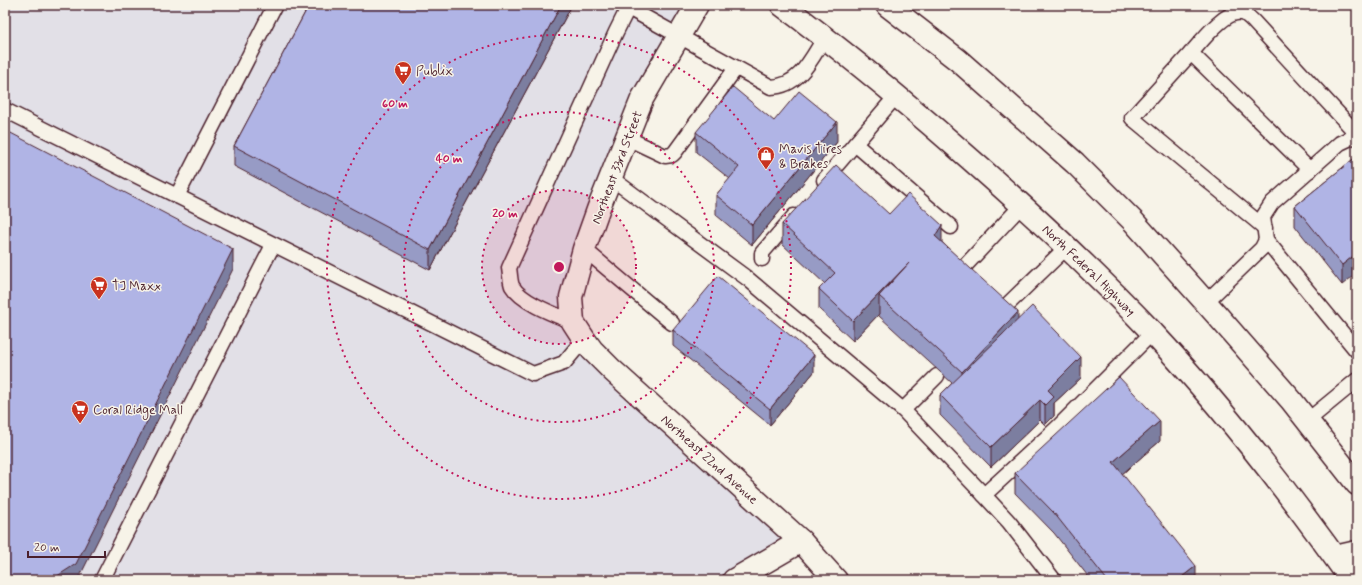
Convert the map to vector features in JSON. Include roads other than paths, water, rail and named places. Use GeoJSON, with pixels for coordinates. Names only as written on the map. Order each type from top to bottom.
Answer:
{"type":"FeatureCollection","features":[{"type":"Feature","properties":{"kind":"main road","name":"Northeast 33rd Street"},"geometry":{"type":"LineString","coordinates":[[578,330],[571,297],[584,249],[599,207],[642,99],[697,5]]}},
{"type":"Feature","properties":{"kind":"main road","name":"North Federal Highway"},"geometry":{"type":"LineString","coordinates":[[782,5],[825,37],[897,95],[991,177],[1067,247],[1152,333],[1211,399],[1278,480],[1351,580]]}},
{"type":"Feature","properties":{"kind":"main road"},"geometry":{"type":"LineString","coordinates":[[887,5],[958,60],[1075,163],[1133,222],[1206,302],[1286,394],[1357,484]]}},
{"type":"Feature","properties":{"kind":"main road","name":"Northeast 22nd Avenue"},"geometry":{"type":"LineString","coordinates":[[578,330],[612,370],[801,540],[836,580]]}},
{"type":"Feature","properties":{"kind":"main road"},"geometry":{"type":"LineString","coordinates":[[734,580],[801,540]]}},
{"type":"Feature","properties":{"kind":"main road"},"geometry":{"type":"LineString","coordinates":[[1335,557],[1357,552]]}},
{"type":"Feature","properties":{"kind":"lane"},"geometry":{"type":"LineString","coordinates":[[176,196],[275,5]]}},
{"type":"Feature","properties":{"kind":"lane"},"geometry":{"type":"LineString","coordinates":[[5,110],[533,374],[564,363],[578,330],[525,299],[512,286],[509,268],[616,32],[625,6],[771,87],[780,87],[792,82],[800,76],[825,37]]}},
{"type":"Feature","properties":{"kind":"lane"},"geometry":{"type":"LineString","coordinates":[[1206,302],[1262,248],[1265,234],[1264,217],[1272,203],[1340,143],[1357,134],[1253,21],[1242,13],[1234,12],[1225,17],[1132,118],[1265,234],[1357,350]]}},
{"type":"Feature","properties":{"kind":"lane"},"geometry":{"type":"LineString","coordinates":[[1191,53],[1310,170]]}},
{"type":"Feature","properties":{"kind":"lane"},"geometry":{"type":"LineString","coordinates":[[627,138],[665,156],[672,155],[736,68]]}},
{"type":"Feature","properties":{"kind":"lane"},"geometry":{"type":"LineString","coordinates":[[814,192],[897,95]]}},
{"type":"Feature","properties":{"kind":"lane"},"geometry":{"type":"LineString","coordinates":[[855,144],[951,227]]}},
{"type":"Feature","properties":{"kind":"lane"},"geometry":{"type":"LineString","coordinates":[[611,178],[748,279],[903,410],[1009,522],[1054,580]]}},
{"type":"Feature","properties":{"kind":"lane"},"geometry":{"type":"LineString","coordinates":[[762,259],[762,253],[804,204]]}},
{"type":"Feature","properties":{"kind":"lane"},"geometry":{"type":"LineString","coordinates":[[963,268],[1022,205]]}},
{"type":"Feature","properties":{"kind":"lane"},"geometry":{"type":"LineString","coordinates":[[102,580],[273,245]]}},
{"type":"Feature","properties":{"kind":"lane"},"geometry":{"type":"LineString","coordinates":[[1008,305],[1067,247]]}},
{"type":"Feature","properties":{"kind":"lane"},"geometry":{"type":"LineString","coordinates":[[584,249],[672,323]]}},
{"type":"Feature","properties":{"kind":"lane"},"geometry":{"type":"LineString","coordinates":[[984,494],[1057,428],[1152,333]]}},
{"type":"Feature","properties":{"kind":"lane"},"geometry":{"type":"LineString","coordinates":[[903,410],[937,376]]}},
{"type":"Feature","properties":{"kind":"lane"},"geometry":{"type":"LineString","coordinates":[[1307,421],[1357,380]]}},
{"type":"Feature","properties":{"kind":"place","name":"Publix"},"geometry":{"type":"Point","coordinates":[403,85]}},
{"type":"Feature","properties":{"kind":"place","name":"Mavis Tires & Brakes"},"geometry":{"type":"Point","coordinates":[766,170]}},
{"type":"Feature","properties":{"kind":"place","name":"TJ Maxx"},"geometry":{"type":"Point","coordinates":[99,300]}},
{"type":"Feature","properties":{"kind":"place","name":"Coral Ridge Mall"},"geometry":{"type":"Point","coordinates":[80,424]}}]}
